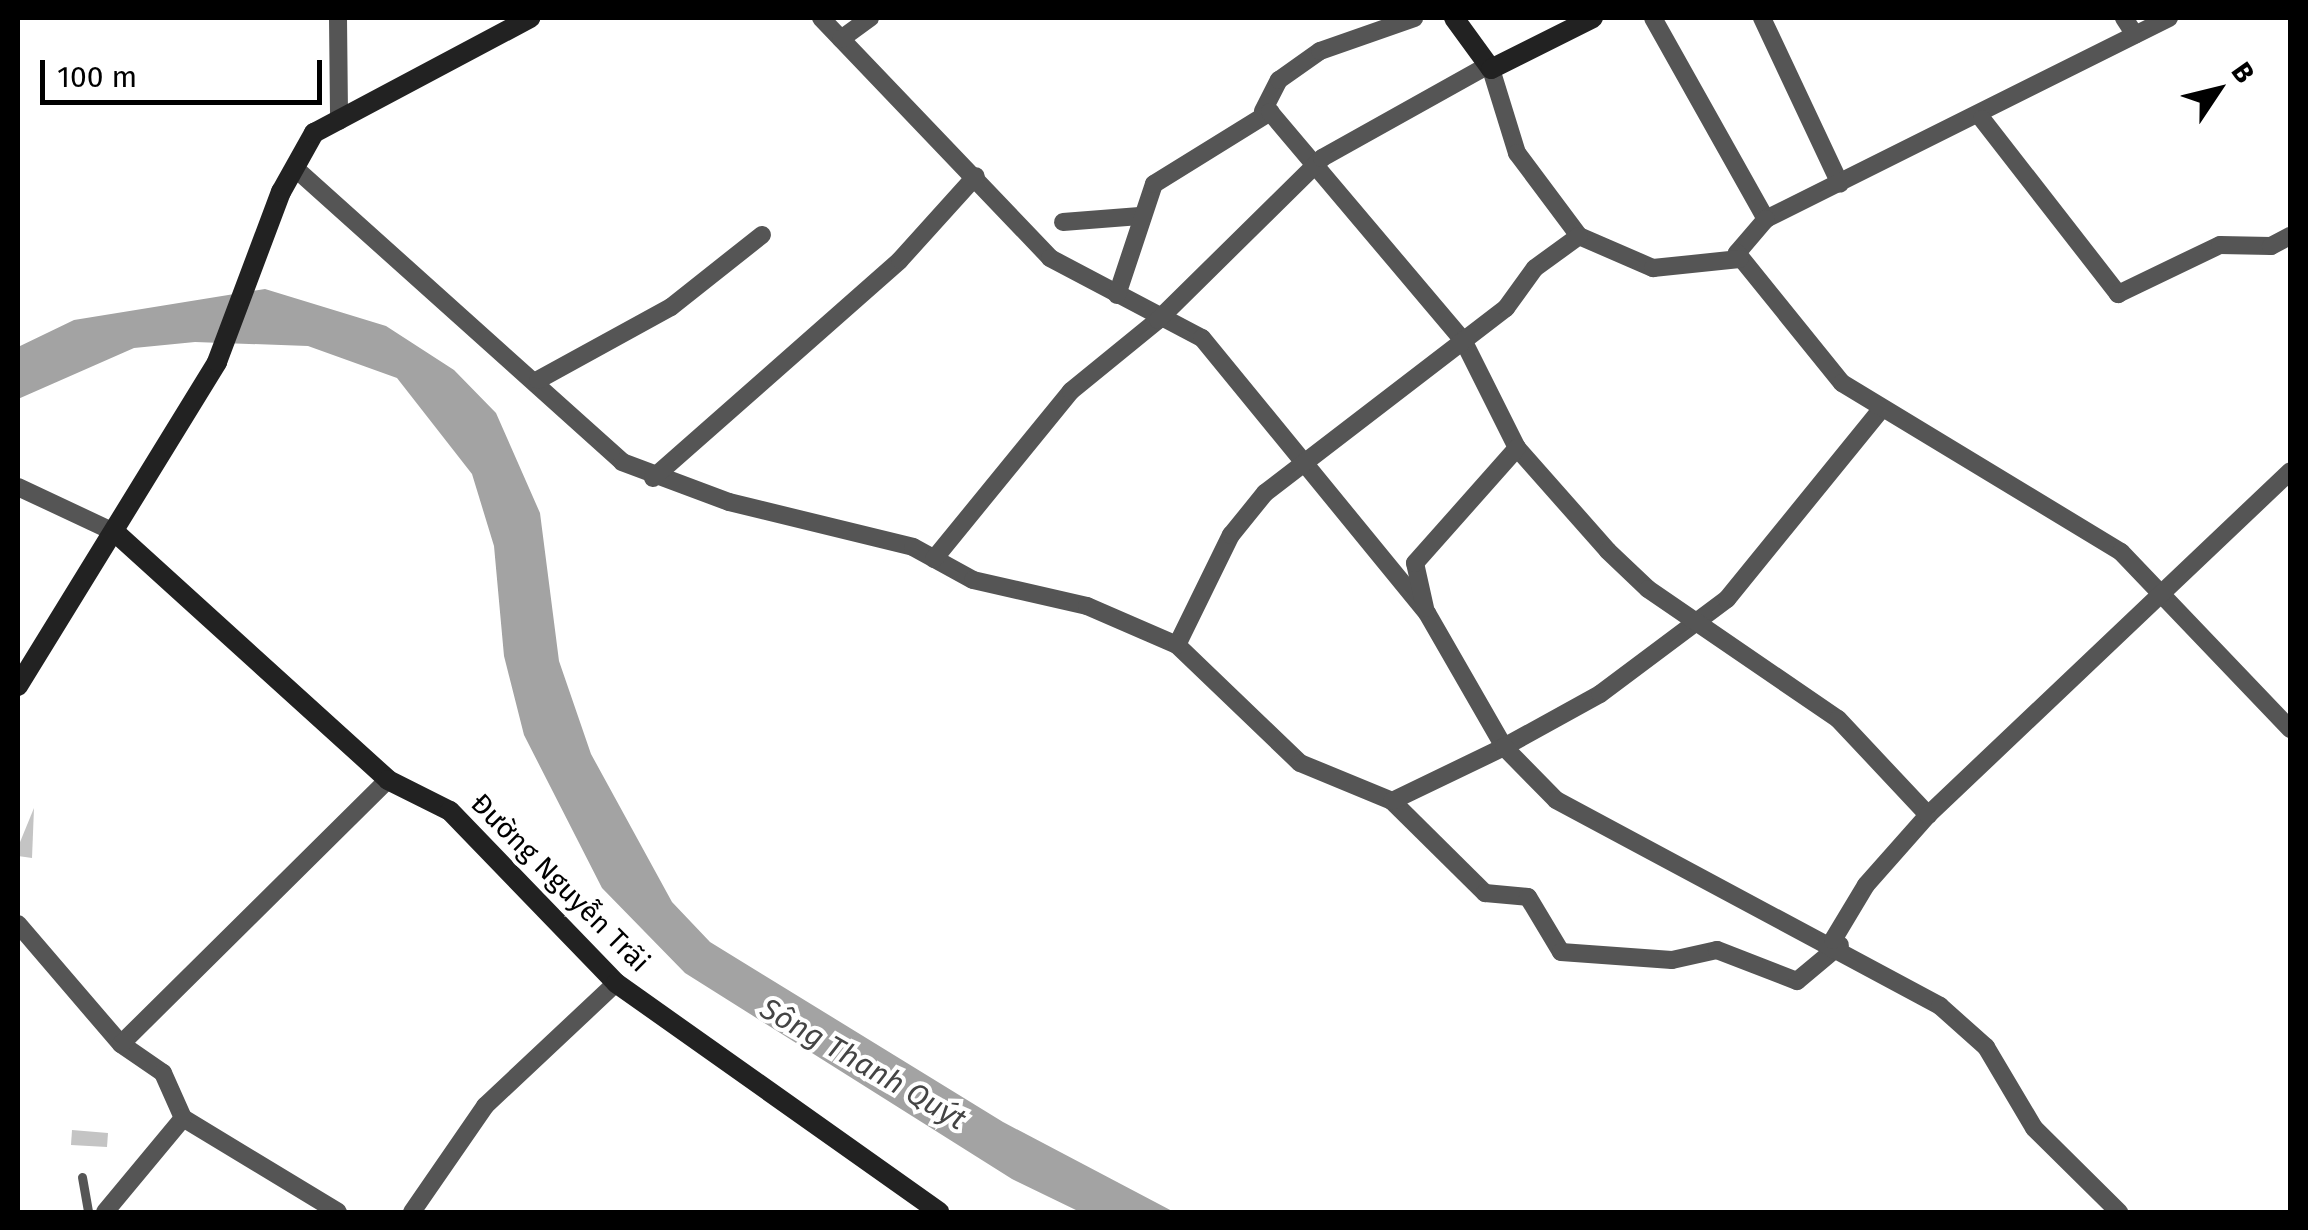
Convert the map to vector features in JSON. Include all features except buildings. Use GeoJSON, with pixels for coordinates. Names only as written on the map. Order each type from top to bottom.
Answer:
{"type":"FeatureCollection","features":[{"type":"Feature","properties":{"kind":"street"},"geometry":{"type":"LineString","coordinates":[[338,18],[340,122]]}},
{"type":"Feature","properties":{"kind":"street"},"geometry":{"type":"LineString","coordinates":[[18,686],[116,533],[217,362],[314,133],[530,18]]}},
{"type":"Feature","properties":{"kind":"street"},"geometry":{"type":"LineString","coordinates":[[822,18],[1050,258],[1158,320],[1202,338],[1305,458],[1426,613],[1504,747],[1556,800],[1837,942],[1940,1006],[1986,1047],[2034,1128],[2119,1212]]}},
{"type":"Feature","properties":{"kind":"street"},"geometry":{"type":"LineString","coordinates":[[841,39],[870,18]]}},
{"type":"Feature","properties":{"kind":"street"},"geometry":{"type":"LineString","coordinates":[[1117,296],[1140,216],[1154,184],[1263,111],[1279,80],[1320,50],[1414,18]]}},
{"type":"Feature","properties":{"kind":"street"},"geometry":{"type":"LineString","coordinates":[[1454,18],[1488,68],[1517,153],[1579,236],[1653,268],[1740,258]]}},
{"type":"Feature","properties":{"kind":"street"},"geometry":{"type":"LineString","coordinates":[[934,558],[1071,390],[1158,320],[1315,173],[1333,150],[1593,18]]}},
{"type":"Feature","properties":{"kind":"street"},"geometry":{"type":"LineString","coordinates":[[1653,18],[1766,220]]}},
{"type":"Feature","properties":{"kind":"street"},"geometry":{"type":"LineString","coordinates":[[1762,18],[1840,184]]}},
{"type":"Feature","properties":{"kind":"street"},"geometry":{"type":"LineString","coordinates":[[2124,18],[2134,35]]}},
{"type":"Feature","properties":{"kind":"street"},"geometry":{"type":"LineString","coordinates":[[2169,18],[1982,118],[1766,220],[1738,242],[1740,258],[1878,413],[2070,515],[2160,595],[2290,729]]}},
{"type":"Feature","properties":{"kind":"street"},"geometry":{"type":"LineString","coordinates":[[1263,111],[1463,340],[1517,448],[1634,576],[1838,719],[1928,816]]}},
{"type":"Feature","properties":{"kind":"street"},"geometry":{"type":"LineString","coordinates":[[1982,118],[2118,294],[2220,245],[2272,246],[2290,236]]}},
{"type":"Feature","properties":{"kind":"street"},"geometry":{"type":"LineString","coordinates":[[296,169],[538,380],[622,462],[652,478],[799,512],[934,558],[1025,597],[1123,618],[1177,646],[1300,763],[1392,801],[1484,893],[1528,898],[1561,952],[1672,960],[1718,950],[1797,981],[1837,942],[1866,885],[1928,816],[2290,472]]}},
{"type":"Feature","properties":{"kind":"street"},"geometry":{"type":"LineString","coordinates":[[652,478],[900,260],[976,176]]}},
{"type":"Feature","properties":{"kind":"street"},"geometry":{"type":"LineString","coordinates":[[1062,222],[1140,216]]}},
{"type":"Feature","properties":{"kind":"street"},"geometry":{"type":"LineString","coordinates":[[538,380],[671,307],[762,235]]}},
{"type":"Feature","properties":{"kind":"street"},"geometry":{"type":"LineString","coordinates":[[1177,646],[1231,535],[1305,458],[1463,340],[1579,236]]}},
{"type":"Feature","properties":{"kind":"street"},"geometry":{"type":"LineString","coordinates":[[1392,801],[1551,726],[1726,599],[1878,413]]}},
{"type":"Feature","properties":{"kind":"street"},"geometry":{"type":"LineString","coordinates":[[1426,613],[1415,563],[1517,448]]}},
{"type":"Feature","properties":{"kind":"street"},"geometry":{"type":"LineString","coordinates":[[18,486],[116,533]]}},
{"type":"Feature","properties":{"kind":"street","name":"Đường Nguyễn Trãi"},"geometry":{"type":"LineString","coordinates":[[116,533],[388,780],[450,811],[616,983],[939,1212]]}},
{"type":"Feature","properties":{"kind":"street"},"geometry":{"type":"LineString","coordinates":[[121,1044],[388,780]]}},
{"type":"Feature","properties":{"kind":"street"},"geometry":{"type":"LineString","coordinates":[[18,924],[121,1044],[163,1073],[183,1118],[338,1212]]}},
{"type":"Feature","properties":{"kind":"street"},"geometry":{"type":"LineString","coordinates":[[412,1212],[485,1106],[616,983]]}},
{"type":"Feature","properties":{"kind":"street"},"geometry":{"type":"LineString","coordinates":[[105,1212],[183,1118]]}},
{"type":"Feature","properties":{"kind":"lane"},"geometry":{"type":"LineString","coordinates":[[82,1177],[88,1212]]}},
{"type":"Feature","properties":{"kind":"water","name":"Sông Thanh Quýt"},"geometry":{"type":"Polygon","coordinates":[[[265,289],[386,326],[454,370],[496,413],[540,513],[559,661],[591,754],[672,902],[710,942],[1003,1122],[1174,1212],[1080,1212],[1012,1179],[685,973],[602,888],[524,735],[504,656],[494,546],[472,474],[397,378],[308,346],[195,342],[134,348],[18,399],[18,347],[74,320],[265,289]]]}}]}
